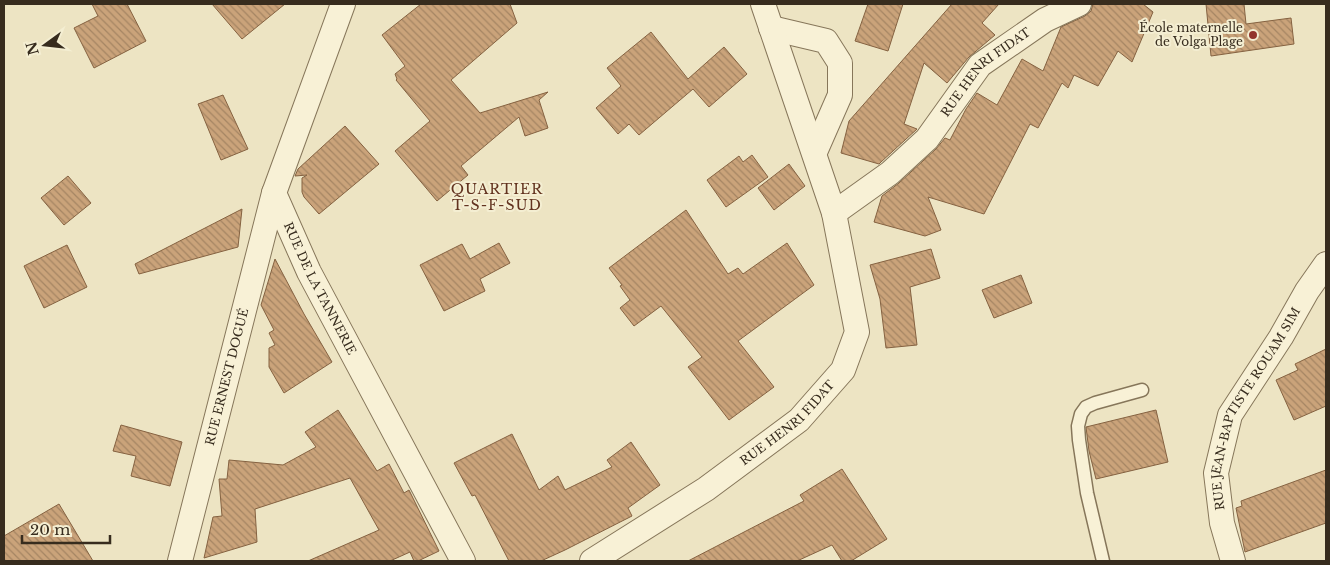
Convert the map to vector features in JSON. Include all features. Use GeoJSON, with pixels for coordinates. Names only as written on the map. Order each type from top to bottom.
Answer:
{"type":"FeatureCollection","features":[{"type":"Feature","properties":{"kind":"street"},"geometry":{"type":"LineString","coordinates":[[274,193],[343,4]]}},
{"type":"Feature","properties":{"kind":"street","name":"RUE HENRI FIDAT"},"geometry":{"type":"LineString","coordinates":[[592,561],[706,490],[799,420],[843,370],[857,332],[834,213],[815,152],[763,4]]}},
{"type":"Feature","properties":{"kind":"street","name":"RUE HENRI FIDAT"},"geometry":{"type":"LineString","coordinates":[[834,213],[890,173],[927,139],[980,65],[1045,20],[1079,4]]}},
{"type":"Feature","properties":{"kind":"street"},"geometry":{"type":"LineString","coordinates":[[771,28],[826,41],[840,63],[840,95],[815,152]]}},
{"type":"Feature","properties":{"kind":"street","name":"RUE ERNEST DOGUÉ"},"geometry":{"type":"LineString","coordinates":[[180,561],[274,193]]}},
{"type":"Feature","properties":{"kind":"street","name":"RUE DE LA TANNERIE"},"geometry":{"type":"LineString","coordinates":[[274,193],[309,272],[463,561]]}},
{"type":"Feature","properties":{"kind":"street","name":"RUE JEAN-BAPTISTE ROUAM SIM"},"geometry":{"type":"LineString","coordinates":[[1233,561],[1222,523],[1216,473],[1230,415],[1281,337],[1307,291],[1326,264]]}},
{"type":"Feature","properties":{"kind":"lane"},"geometry":{"type":"LineString","coordinates":[[1103,561],[1087,493],[1078,426],[1081,414],[1086,407],[1142,390]]}},
{"type":"Feature","properties":{"kind":"building"},"geometry":{"type":"Polygon","coordinates":[[[92,4],[127,4],[146,41],[94,68],[74,28],[98,16],[92,4]]]}},
{"type":"Feature","properties":{"kind":"building"},"geometry":{"type":"Polygon","coordinates":[[[212,4],[285,4],[242,39],[212,4]]]}},
{"type":"Feature","properties":{"kind":"building"},"geometry":{"type":"Polygon","coordinates":[[[421,4],[510,4],[517,23],[451,80],[480,113],[548,92],[539,100],[548,128],[525,136],[519,117],[461,166],[468,175],[437,201],[395,151],[430,121],[396,80],[395,74],[405,66],[382,35],[421,4]]]}},
{"type":"Feature","properties":{"kind":"building"},"geometry":{"type":"Polygon","coordinates":[[[868,4],[903,4],[888,51],[855,41],[868,4]]]}},
{"type":"Feature","properties":{"kind":"building"},"geometry":{"type":"Polygon","coordinates":[[[952,4],[999,4],[982,23],[995,35],[969,57],[947,83],[924,63],[904,124],[917,129],[879,164],[841,153],[849,121],[952,4]]]}},
{"type":"Feature","properties":{"kind":"building"},"geometry":{"type":"Polygon","coordinates":[[[1093,4],[1143,4],[1153,12],[1132,62],[1118,51],[1098,86],[1074,75],[1068,88],[1062,83],[1038,128],[1030,124],[984,214],[928,197],[941,230],[925,236],[874,222],[882,196],[936,149],[945,138],[950,140],[966,109],[977,93],[997,105],[1022,59],[1043,71],[1061,27],[1085,16],[1091,11],[1093,4]]]}},
{"type":"Feature","properties":{"kind":"building"},"geometry":{"type":"Polygon","coordinates":[[[1206,4],[1244,4],[1246,24],[1291,18],[1294,44],[1211,56],[1206,4]]]}},
{"type":"Feature","properties":{"kind":"building"},"geometry":{"type":"Polygon","coordinates":[[[651,32],[688,79],[724,47],[747,74],[709,107],[693,89],[639,135],[629,124],[618,134],[596,108],[621,86],[607,68],[651,32]]]}},
{"type":"Feature","properties":{"kind":"building"},"geometry":{"type":"Polygon","coordinates":[[[223,95],[248,149],[221,160],[198,104],[223,95]]]}},
{"type":"Feature","properties":{"kind":"building"},"geometry":{"type":"Polygon","coordinates":[[[345,126],[379,164],[319,214],[302,192],[302,178],[307,175],[295,176],[298,169],[345,126]]]}},
{"type":"Feature","properties":{"kind":"building"},"geometry":{"type":"Polygon","coordinates":[[[752,155],[768,177],[726,207],[707,180],[739,156],[743,162],[752,155]]]}},
{"type":"Feature","properties":{"kind":"building"},"geometry":{"type":"Polygon","coordinates":[[[789,164],[805,186],[774,210],[758,188],[789,164]]]}},
{"type":"Feature","properties":{"kind":"building"},"geometry":{"type":"Polygon","coordinates":[[[68,176],[91,203],[64,225],[41,198],[68,176]]]}},
{"type":"Feature","properties":{"kind":"building"},"geometry":{"type":"Polygon","coordinates":[[[242,209],[238,247],[139,274],[135,264],[242,209]]]}},
{"type":"Feature","properties":{"kind":"building"},"geometry":{"type":"Polygon","coordinates":[[[686,210],[728,274],[738,268],[743,274],[787,243],[814,285],[738,341],[774,387],[729,420],[688,367],[702,357],[661,306],[634,326],[620,308],[630,300],[620,286],[622,285],[609,268],[686,210]]]}},
{"type":"Feature","properties":{"kind":"building"},"geometry":{"type":"Polygon","coordinates":[[[499,243],[510,263],[480,279],[485,291],[444,311],[420,265],[462,244],[470,259],[499,243]]]}},
{"type":"Feature","properties":{"kind":"building"},"geometry":{"type":"Polygon","coordinates":[[[67,245],[87,287],[44,308],[24,266],[67,245]]]}},
{"type":"Feature","properties":{"kind":"building"},"geometry":{"type":"Polygon","coordinates":[[[931,249],[940,278],[910,287],[917,345],[886,348],[880,299],[870,265],[931,249]]]}},
{"type":"Feature","properties":{"kind":"building"},"geometry":{"type":"Polygon","coordinates":[[[275,259],[332,362],[284,393],[269,367],[269,348],[275,345],[269,333],[274,330],[261,305],[275,259]]]}},
{"type":"Feature","properties":{"kind":"building"},"geometry":{"type":"Polygon","coordinates":[[[1021,275],[1032,303],[994,318],[982,290],[1021,275]]]}},
{"type":"Feature","properties":{"kind":"building"},"geometry":{"type":"Polygon","coordinates":[[[1326,349],[1326,406],[1294,420],[1276,380],[1298,370],[1295,364],[1326,349]]]}},
{"type":"Feature","properties":{"kind":"building"},"geometry":{"type":"Polygon","coordinates":[[[338,410],[377,471],[389,464],[404,493],[409,490],[439,551],[418,561],[414,561],[410,552],[390,561],[308,561],[379,530],[350,478],[255,509],[257,542],[204,558],[213,517],[222,516],[219,479],[227,479],[229,460],[283,465],[316,447],[305,432],[338,410]]]}},
{"type":"Feature","properties":{"kind":"building"},"geometry":{"type":"Polygon","coordinates":[[[1156,410],[1168,462],[1096,479],[1089,451],[1086,427],[1156,410]]]}},
{"type":"Feature","properties":{"kind":"building"},"geometry":{"type":"Polygon","coordinates":[[[121,425],[182,442],[170,486],[131,476],[136,456],[113,451],[121,425]]]}},
{"type":"Feature","properties":{"kind":"building"},"geometry":{"type":"Polygon","coordinates":[[[512,434],[539,490],[558,476],[565,490],[612,467],[607,460],[631,442],[660,485],[628,508],[632,516],[565,550],[541,561],[509,561],[475,495],[472,496],[454,463],[512,434]]]}},
{"type":"Feature","properties":{"kind":"building"},"geometry":{"type":"Polygon","coordinates":[[[842,469],[887,539],[851,561],[842,561],[832,545],[797,561],[688,561],[804,501],[800,495],[842,469]]]}},
{"type":"Feature","properties":{"kind":"building"},"geometry":{"type":"Polygon","coordinates":[[[1326,470],[1326,523],[1245,552],[1236,508],[1242,506],[1241,501],[1326,470]]]}},
{"type":"Feature","properties":{"kind":"building"},"geometry":{"type":"Polygon","coordinates":[[[59,504],[93,561],[4,561],[4,536],[59,504]]]}},
{"type":"Feature","properties":{"kind":"place","name":"École maternelle de Volga Plage"},"geometry":{"type":"Point","coordinates":[1253,35]}},
{"type":"Feature","properties":{"kind":"district","name":"QUARTIER T-S-F-SUD"},"geometry":{"type":"Point","coordinates":[497,197]}}]}
